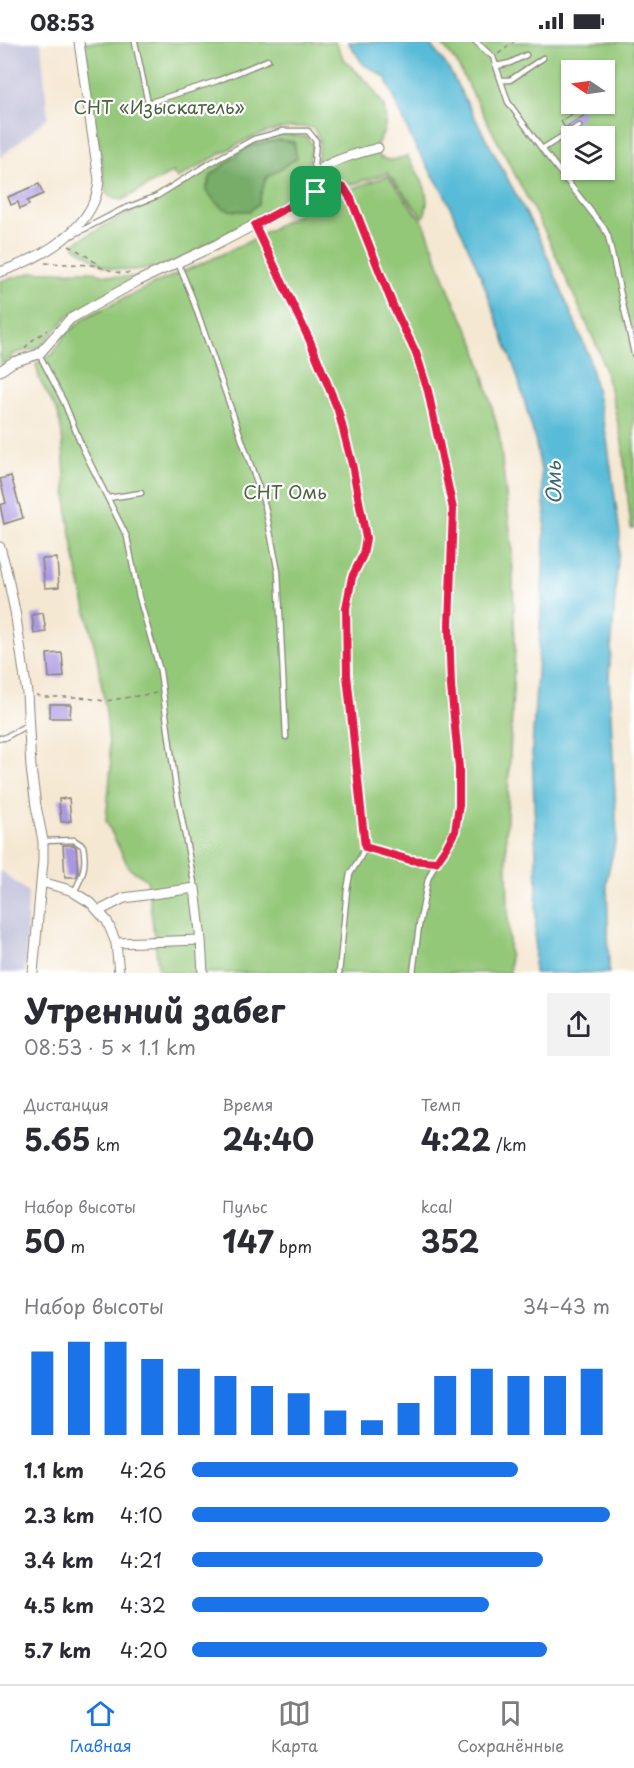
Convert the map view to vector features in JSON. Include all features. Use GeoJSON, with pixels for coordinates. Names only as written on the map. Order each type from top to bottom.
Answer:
{"type":"FeatureCollection","features":[{"type":"Feature","properties":{"kind":"street"},"geometry":{"type":"LineString","coordinates":[[0,272],[26,262],[60,242],[87,213],[98,192],[99,180],[79,42]]}},
{"type":"Feature","properties":{"kind":"street"},"geometry":{"type":"LineString","coordinates":[[0,371],[13,362],[39,354],[70,319],[138,281],[255,225],[316,192],[317,174],[321,169],[353,154],[378,148]]}},
{"type":"Feature","properties":{"kind":"street"},"geometry":{"type":"LineString","coordinates":[[0,547],[3,570],[15,611],[27,693],[36,806],[43,841],[42,882],[33,973]]}},
{"type":"Feature","properties":{"kind":"street"},"geometry":{"type":"LineString","coordinates":[[42,882],[74,892],[99,911],[107,921],[116,943],[119,973]]}},
{"type":"Feature","properties":{"kind":"street"},"geometry":{"type":"LineString","coordinates":[[99,911],[124,898],[195,888],[203,973]]}},
{"type":"Feature","properties":{"kind":"street"},"geometry":{"type":"LineString","coordinates":[[116,943],[201,940]]}},
{"type":"Feature","properties":{"kind":"lane"},"geometry":{"type":"LineString","coordinates":[[135,42],[147,103],[217,81],[268,60]]}},
{"type":"Feature","properties":{"kind":"lane"},"geometry":{"type":"LineString","coordinates":[[476,42],[493,57],[508,102],[604,228],[608,236],[634,354]]}},
{"type":"Feature","properties":{"kind":"lane"},"geometry":{"type":"LineString","coordinates":[[496,66],[510,63],[526,55]]}},
{"type":"Feature","properties":{"kind":"lane"},"geometry":{"type":"LineString","coordinates":[[502,80],[510,80],[543,58]]}},
{"type":"Feature","properties":{"kind":"lane"},"geometry":{"type":"LineString","coordinates":[[60,242],[121,210],[157,196],[254,139],[285,131],[308,131],[316,141],[314,164],[317,174]]}},
{"type":"Feature","properties":{"kind":"lane"},"geometry":{"type":"LineString","coordinates":[[542,149],[561,137]]}},
{"type":"Feature","properties":{"kind":"lane"},"geometry":{"type":"LineString","coordinates":[[316,192],[336,186],[344,188],[351,199],[394,308],[416,353],[428,391],[453,509],[449,626],[451,686],[459,768],[459,805],[455,831],[428,879],[413,973]]}},
{"type":"Feature","properties":{"kind":"lane"},"geometry":{"type":"LineString","coordinates":[[255,225],[310,341],[338,410],[352,464],[366,538],[363,555],[352,577],[346,608],[347,675],[365,847],[350,874],[346,890],[339,973]]}},
{"type":"Feature","properties":{"kind":"lane"},"geometry":{"type":"LineString","coordinates":[[178,263],[265,506],[278,572],[286,736]]}},
{"type":"Feature","properties":{"kind":"lane"},"geometry":{"type":"LineString","coordinates":[[39,354],[127,537],[139,597],[160,671],[178,799],[195,888]]}},
{"type":"Feature","properties":{"kind":"lane"},"geometry":{"type":"LineString","coordinates":[[108,498],[141,494]]}},
{"type":"Feature","properties":{"kind":"lane"},"geometry":{"type":"LineString","coordinates":[[0,738],[28,725]]}},
{"type":"Feature","properties":{"kind":"lane"},"geometry":{"type":"LineString","coordinates":[[43,841],[74,840],[83,846],[86,858],[83,876],[74,892]]}},
{"type":"Feature","properties":{"kind":"lane"},"geometry":{"type":"LineString","coordinates":[[365,847],[410,860],[436,862]]}},
{"type":"Feature","properties":{"kind":"path"},"geometry":{"type":"LineString","coordinates":[[493,57],[514,42]]}},
{"type":"Feature","properties":{"kind":"path"},"geometry":{"type":"LineString","coordinates":[[60,242],[84,254],[102,268]]}},
{"type":"Feature","properties":{"kind":"path"},"geometry":{"type":"LineString","coordinates":[[26,262],[92,265],[120,273],[139,273]]}},
{"type":"Feature","properties":{"kind":"path"},"geometry":{"type":"LineString","coordinates":[[24,349],[30,342],[53,328]]}},
{"type":"Feature","properties":{"kind":"path"},"geometry":{"type":"LineString","coordinates":[[27,693],[45,698],[80,697],[105,701],[162,692]]}},
{"type":"Feature","properties":{"kind":"shaded area"},"geometry":{"type":"Polygon","coordinates":[[[0,42],[41,42],[48,117],[0,158],[0,42]]]}},
{"type":"Feature","properties":{"kind":"shaded area"},"geometry":{"type":"Polygon","coordinates":[[[0,870],[28,892],[25,973],[0,973],[0,870]]]}},
{"type":"Feature","properties":{"kind":"green space","name":"СНТ «Изыскатель»"},"geometry":{"type":"Polygon","coordinates":[[[83,42],[335,42],[344,59],[370,85],[384,106],[386,121],[383,134],[377,144],[377,154],[388,160],[407,156],[421,178],[427,201],[423,218],[388,173],[353,184],[331,182],[321,185],[317,168],[319,139],[313,128],[278,129],[260,135],[225,151],[177,179],[173,172],[122,200],[112,198],[106,193],[83,42]]]}},
{"type":"Feature","properties":{"kind":"green space"},"geometry":{"type":"Polygon","coordinates":[[[440,42],[634,42],[634,528],[631,528],[622,442],[599,351],[546,234],[456,62],[440,42]]]}},
{"type":"Feature","properties":{"kind":"green space"},"geometry":{"type":"Polygon","coordinates":[[[284,134],[307,137],[313,146],[309,158],[306,188],[177,261],[157,268],[115,269],[104,266],[75,247],[75,243],[88,235],[181,185],[241,149],[265,138],[284,134]]]}},
{"type":"Feature","properties":{"kind":"green space"},"geometry":{"type":"Polygon","coordinates":[[[278,140],[294,142],[297,158],[266,178],[258,204],[250,211],[234,211],[220,206],[206,190],[211,175],[249,146],[278,140]]]}},
{"type":"Feature","properties":{"kind":"green space","name":"СНТ Омь"},"geometry":{"type":"Polygon","coordinates":[[[388,176],[425,225],[450,293],[475,343],[499,434],[512,549],[515,647],[506,839],[510,973],[159,973],[147,880],[129,868],[106,821],[111,767],[106,712],[68,517],[62,434],[58,413],[40,381],[36,364],[53,354],[64,336],[86,317],[252,240],[330,196],[388,176]]]}},
{"type":"Feature","properties":{"kind":"green space"},"geometry":{"type":"Polygon","coordinates":[[[91,271],[118,277],[145,276],[68,316],[39,348],[16,353],[0,367],[0,281],[35,272],[91,271]]]}},
{"type":"Feature","properties":{"kind":"water","name":"Омь"},"geometry":{"type":"Polygon","coordinates":[[[348,42],[428,42],[447,66],[541,241],[588,354],[607,439],[620,534],[609,676],[617,835],[607,878],[609,973],[534,973],[537,883],[532,749],[545,514],[535,439],[517,375],[481,276],[445,195],[414,144],[385,77],[363,64],[348,42]]]}},
{"type":"Feature","properties":{"kind":"building"},"geometry":{"type":"Polygon","coordinates":[[[572,114],[585,115],[568,126],[564,126],[561,121],[572,114]]]}},
{"type":"Feature","properties":{"kind":"building"},"geometry":{"type":"Polygon","coordinates":[[[39,184],[43,194],[27,201],[29,205],[20,209],[18,202],[11,205],[8,197],[39,184]]]}},
{"type":"Feature","properties":{"kind":"building"},"geometry":{"type":"Polygon","coordinates":[[[11,476],[23,518],[4,524],[0,505],[6,503],[0,479],[11,476]]]}},
{"type":"Feature","properties":{"kind":"building"},"geometry":{"type":"Polygon","coordinates":[[[57,558],[59,587],[45,588],[42,559],[57,558]]]}},
{"type":"Feature","properties":{"kind":"building"},"geometry":{"type":"Polygon","coordinates":[[[43,613],[46,632],[34,634],[32,615],[43,613]]]}},
{"type":"Feature","properties":{"kind":"building"},"geometry":{"type":"Polygon","coordinates":[[[62,653],[64,677],[49,678],[47,654],[62,653]]]}},
{"type":"Feature","properties":{"kind":"building"},"geometry":{"type":"Polygon","coordinates":[[[50,704],[71,704],[70,718],[50,718],[50,704]]]}},
{"type":"Feature","properties":{"kind":"building"},"geometry":{"type":"Polygon","coordinates":[[[69,798],[71,821],[61,822],[59,799],[69,798]]]}},
{"type":"Feature","properties":{"kind":"building"},"geometry":{"type":"Polygon","coordinates":[[[63,845],[76,847],[78,873],[76,877],[65,877],[63,845]]]}},
{"type":"Feature","properties":{"kind":"route"},"geometry":{"type":"LineString","coordinates":[[336,186],[344,188],[351,199],[394,308],[416,353],[428,391],[453,509],[449,626],[451,686],[459,768],[459,805],[455,831],[436,862],[410,860],[365,847],[347,675],[346,608],[352,577],[363,555],[366,538],[352,464],[338,410],[310,341],[255,225],[316,192],[336,186]]}}]}
